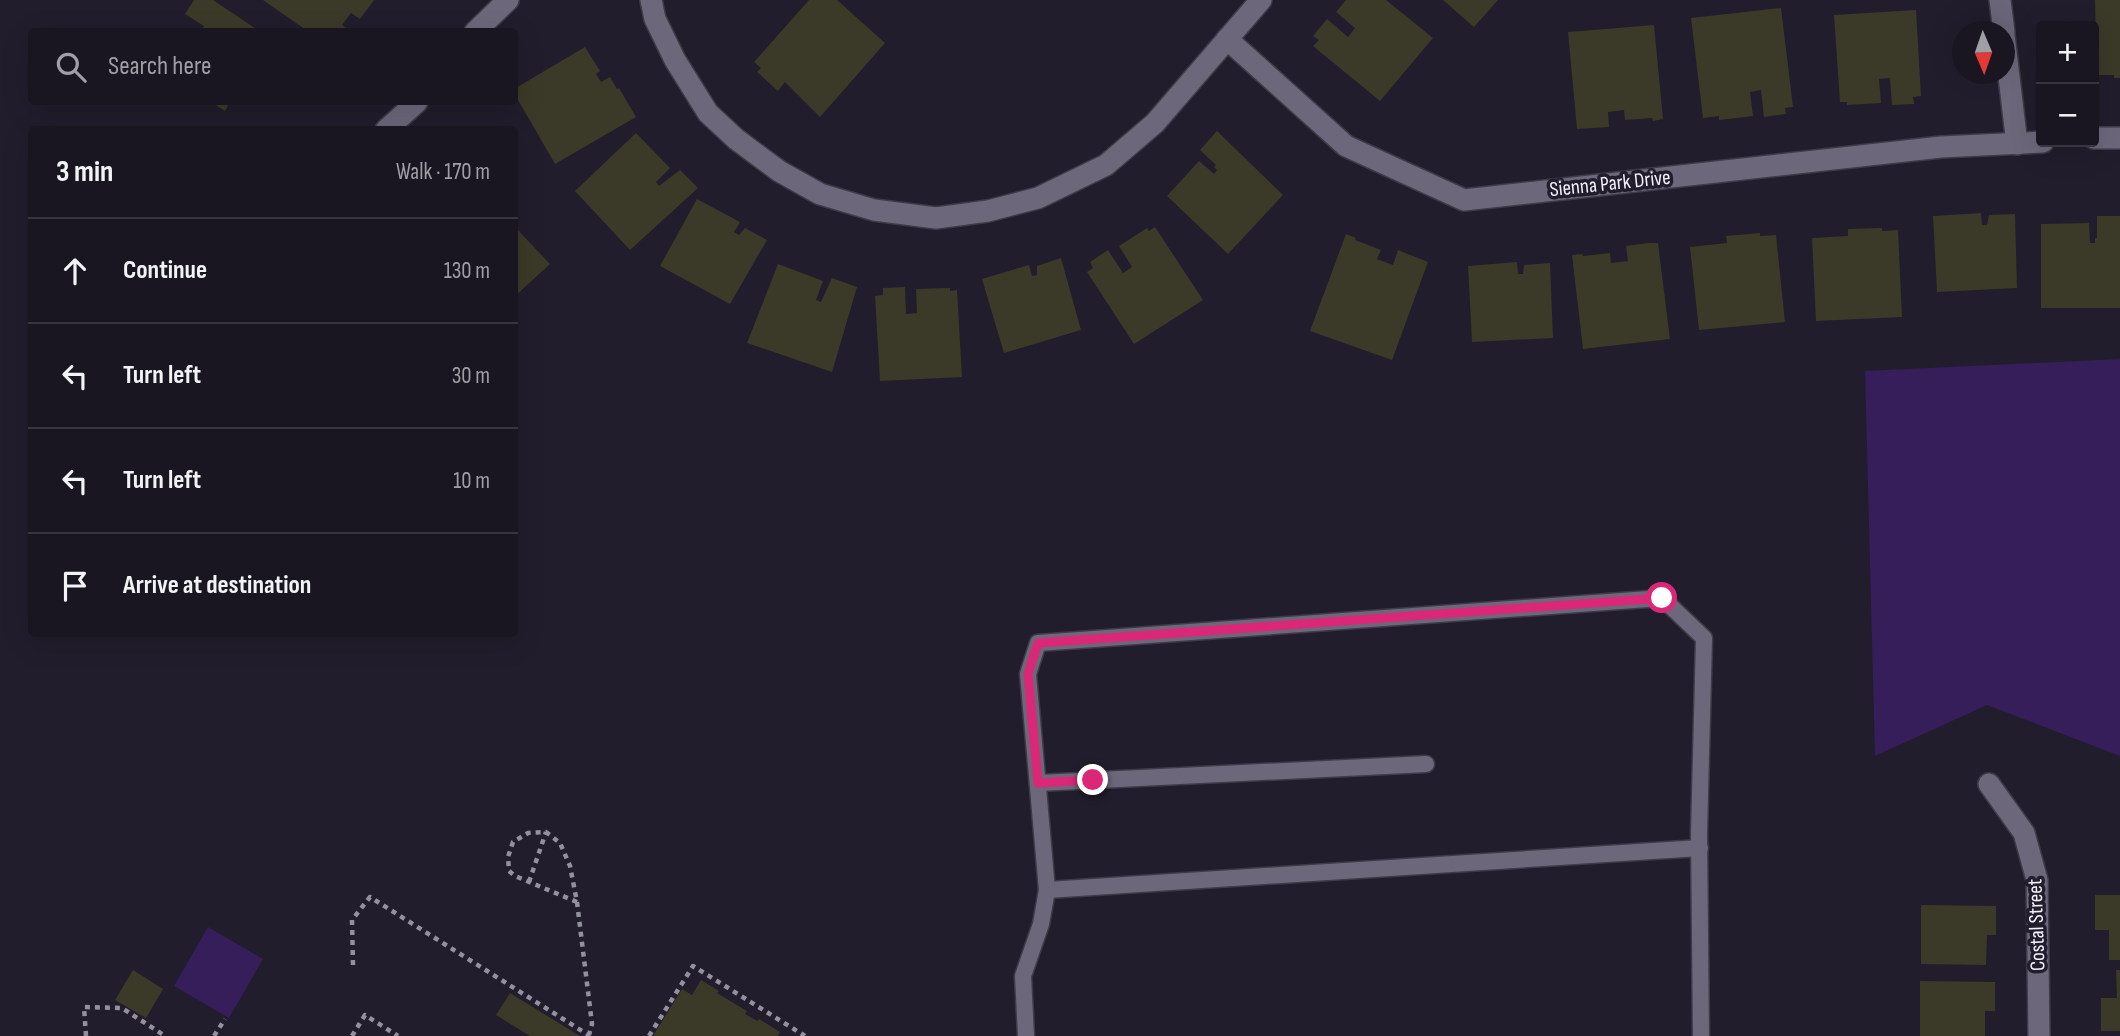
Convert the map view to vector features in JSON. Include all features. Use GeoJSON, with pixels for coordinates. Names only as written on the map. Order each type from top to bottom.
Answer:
{"type":"FeatureCollection","features":[{"type":"Feature","properties":{"kind":"street"},"geometry":{"type":"LineString","coordinates":[[479,28],[508,0]]}},
{"type":"Feature","properties":{"kind":"street"},"geometry":{"type":"LineString","coordinates":[[650,0],[655,19],[675,60],[708,113],[736,139],[779,171],[820,194],[874,210],[936,218],[988,211],[1038,198],[1105,165],[1154,123],[1261,0]]}},
{"type":"Feature","properties":{"kind":"street"},"geometry":{"type":"LineString","coordinates":[[2000,0],[2003,21]]}},
{"type":"Feature","properties":{"kind":"street","name":"Sienna Park Drive"},"geometry":{"type":"LineString","coordinates":[[1227,39],[1346,146],[1464,200],[1941,147],[2036,143]]}},
{"type":"Feature","properties":{"kind":"street"},"geometry":{"type":"LineString","coordinates":[[2010,84],[2017,144]]}},
{"type":"Feature","properties":{"kind":"street"},"geometry":{"type":"LineString","coordinates":[[390,126],[414,105]]}},
{"type":"Feature","properties":{"kind":"street"},"geometry":{"type":"LineString","coordinates":[[2099,138],[2120,138]]}},
{"type":"Feature","properties":{"kind":"street","name":"Costal Street"},"geometry":{"type":"LineString","coordinates":[[1989,784],[2024,833],[2037,880],[2039,1036]]}},
{"type":"Feature","properties":{"kind":"lane"},"geometry":{"type":"LineString","coordinates":[[1026,1036],[1023,976],[1041,924],[1047,890],[1028,674],[1038,643],[1662,598],[1704,638],[1700,848],[1701,1036]]}},
{"type":"Feature","properties":{"kind":"lane"},"geometry":{"type":"LineString","coordinates":[[1038,783],[1426,764]]}},
{"type":"Feature","properties":{"kind":"lane"},"geometry":{"type":"LineString","coordinates":[[1047,890],[1700,848]]}},
{"type":"Feature","properties":{"kind":"path"},"geometry":{"type":"LineString","coordinates":[[529,882],[546,832]]}},
{"type":"Feature","properties":{"kind":"path"},"geometry":{"type":"LineString","coordinates":[[353,965],[352,920],[370,897],[590,1035],[592,1024],[577,902],[570,866],[560,843],[546,832],[528,833],[513,842],[508,857],[509,871],[577,902]]}},
{"type":"Feature","properties":{"kind":"path"},"geometry":{"type":"LineString","coordinates":[[649,1036],[693,966],[805,1036]]}},
{"type":"Feature","properties":{"kind":"path"},"geometry":{"type":"LineString","coordinates":[[86,1036],[84,1007],[122,1008],[165,1036]]}},
{"type":"Feature","properties":{"kind":"path"},"geometry":{"type":"LineString","coordinates":[[352,1036],[365,1015],[398,1036]]}},
{"type":"Feature","properties":{"kind":"path"},"geometry":{"type":"LineString","coordinates":[[214,1036],[225,1018]]}},
{"type":"Feature","properties":{"kind":"shaded area"},"geometry":{"type":"Polygon","coordinates":[[[2120,359],[2120,756],[1987,705],[1875,756],[1865,371],[2120,359]]]}},
{"type":"Feature","properties":{"kind":"shaded area"},"geometry":{"type":"Polygon","coordinates":[[[208,927],[263,959],[229,1018],[174,986],[208,927]]]}},
{"type":"Feature","properties":{"kind":"building"},"geometry":{"type":"Polygon","coordinates":[[[194,0],[213,0],[255,28],[203,28],[204,26],[185,14],[194,0]]]}},
{"type":"Feature","properties":{"kind":"building"},"geometry":{"type":"Polygon","coordinates":[[[263,0],[374,0],[360,19],[351,13],[342,25],[346,28],[303,28],[263,0]]]}},
{"type":"Feature","properties":{"kind":"building"},"geometry":{"type":"Polygon","coordinates":[[[809,0],[837,0],[885,43],[820,117],[785,82],[778,91],[757,72],[761,68],[754,62],[809,0]]]}},
{"type":"Feature","properties":{"kind":"building"},"geometry":{"type":"Polygon","coordinates":[[[1346,0],[1386,0],[1433,38],[1380,101],[1313,46],[1319,40],[1313,36],[1327,19],[1348,37],[1355,28],[1336,12],[1346,0]]]}},
{"type":"Feature","properties":{"kind":"building"},"geometry":{"type":"Polygon","coordinates":[[[1443,0],[1498,0],[1474,27],[1443,0]]]}},
{"type":"Feature","properties":{"kind":"building"},"geometry":{"type":"Polygon","coordinates":[[[2095,0],[2120,0],[2120,78],[2114,78],[2114,75],[2099,75],[2099,21],[2096,21],[2095,0]]]}},
{"type":"Feature","properties":{"kind":"building"},"geometry":{"type":"Polygon","coordinates":[[[1781,8],[1793,107],[1785,108],[1786,114],[1764,117],[1761,90],[1750,92],[1753,116],[1719,120],[1719,116],[1703,118],[1691,18],[1781,8]]]}},
{"type":"Feature","properties":{"kind":"building"},"geometry":{"type":"Polygon","coordinates":[[[1916,10],[1921,96],[1913,97],[1914,104],[1892,105],[1890,78],[1879,79],[1881,103],[1847,105],[1847,102],[1840,102],[1834,15],[1916,10]]]}},
{"type":"Feature","properties":{"kind":"building"},"geometry":{"type":"Polygon","coordinates":[[[1654,25],[1663,119],[1625,120],[1624,110],[1608,112],[1609,127],[1577,129],[1568,32],[1654,25]]]}},
{"type":"Feature","properties":{"kind":"building"},"geometry":{"type":"Polygon","coordinates":[[[585,47],[600,71],[596,74],[601,82],[610,77],[636,117],[555,164],[518,100],[518,87],[585,47]]]}},
{"type":"Feature","properties":{"kind":"building"},"geometry":{"type":"Polygon","coordinates":[[[216,105],[228,105],[225,111],[216,105]]]}},
{"type":"Feature","properties":{"kind":"building"},"geometry":{"type":"Polygon","coordinates":[[[1217,131],[1283,195],[1228,254],[1167,196],[1199,161],[1214,174],[1216,165],[1200,150],[1217,131]]]}},
{"type":"Feature","properties":{"kind":"building"},"geometry":{"type":"Polygon","coordinates":[[[636,133],[670,168],[656,182],[659,186],[680,170],[698,188],[630,250],[575,191],[636,133]]]}},
{"type":"Feature","properties":{"kind":"building"},"geometry":{"type":"Polygon","coordinates":[[[697,199],[740,222],[734,232],[739,235],[745,228],[767,240],[730,304],[660,266],[697,199]]]}},
{"type":"Feature","properties":{"kind":"building"},"geometry":{"type":"Polygon","coordinates":[[[1981,213],[1982,225],[1987,225],[1989,215],[2015,214],[2017,288],[1937,292],[1933,216],[1981,213]]]}},
{"type":"Feature","properties":{"kind":"building"},"geometry":{"type":"Polygon","coordinates":[[[2097,216],[2120,216],[2120,308],[2041,308],[2041,224],[2089,223],[2090,243],[2095,243],[2097,216]]]}},
{"type":"Feature","properties":{"kind":"building"},"geometry":{"type":"Polygon","coordinates":[[[1155,227],[1203,300],[1134,344],[1087,272],[1093,268],[1090,262],[1108,250],[1123,273],[1132,267],[1119,246],[1147,228],[1149,231],[1155,227]]]}},
{"type":"Feature","properties":{"kind":"building"},"geometry":{"type":"Polygon","coordinates":[[[1882,228],[1882,231],[1898,230],[1902,317],[1816,321],[1812,238],[1848,236],[1848,229],[1882,228]]]}},
{"type":"Feature","properties":{"kind":"building"},"geometry":{"type":"Polygon","coordinates":[[[518,230],[550,264],[518,293],[518,230]]]}},
{"type":"Feature","properties":{"kind":"building"},"geometry":{"type":"Polygon","coordinates":[[[1760,233],[1760,236],[1776,235],[1785,322],[1699,330],[1690,247],[1727,243],[1726,236],[1760,233]]]}},
{"type":"Feature","properties":{"kind":"building"},"geometry":{"type":"Polygon","coordinates":[[[1346,234],[1381,250],[1377,259],[1393,265],[1398,250],[1428,262],[1392,360],[1310,331],[1346,234]]]}},
{"type":"Feature","properties":{"kind":"building"},"geometry":{"type":"Polygon","coordinates":[[[1658,243],[1670,339],[1583,349],[1572,255],[1610,253],[1611,263],[1628,261],[1626,246],[1658,243]]]}},
{"type":"Feature","properties":{"kind":"building"},"geometry":{"type":"Polygon","coordinates":[[[1061,258],[1081,330],[1004,353],[982,279],[1029,265],[1032,276],[1037,275],[1037,266],[1061,258]]]}},
{"type":"Feature","properties":{"kind":"building"},"geometry":{"type":"Polygon","coordinates":[[[1517,262],[1518,274],[1523,274],[1524,265],[1550,263],[1553,338],[1472,342],[1468,266],[1517,262]]]}},
{"type":"Feature","properties":{"kind":"building"},"geometry":{"type":"Polygon","coordinates":[[[778,264],[823,281],[816,300],[821,302],[832,278],[857,287],[832,372],[747,343],[778,264]]]}},
{"type":"Feature","properties":{"kind":"building"},"geometry":{"type":"Polygon","coordinates":[[[905,287],[906,314],[917,313],[916,289],[957,290],[962,377],[880,381],[875,296],[883,295],[883,288],[905,287]]]}},
{"type":"Feature","properties":{"kind":"building"},"geometry":{"type":"Polygon","coordinates":[[[2095,895],[2120,895],[2120,960],[2109,960],[2109,930],[2095,930],[2095,895]]]}},
{"type":"Feature","properties":{"kind":"building"},"geometry":{"type":"Polygon","coordinates":[[[1921,905],[1996,906],[1996,935],[1987,935],[1986,965],[1921,964],[1921,905]]]}},
{"type":"Feature","properties":{"kind":"building"},"geometry":{"type":"Polygon","coordinates":[[[133,970],[163,989],[146,1018],[115,1000],[133,970]]]}},
{"type":"Feature","properties":{"kind":"building"},"geometry":{"type":"Polygon","coordinates":[[[2116,970],[2120,970],[2120,1031],[2101,1031],[2101,998],[2117,998],[2116,970]]]}},
{"type":"Feature","properties":{"kind":"building"},"geometry":{"type":"Polygon","coordinates":[[[701,980],[747,1011],[745,1014],[780,1032],[778,1036],[653,1036],[682,989],[692,995],[701,980]]]}},
{"type":"Feature","properties":{"kind":"building"},"geometry":{"type":"Polygon","coordinates":[[[1920,981],[1995,982],[1995,1011],[1985,1011],[1985,1036],[1920,1036],[1920,981]]]}},
{"type":"Feature","properties":{"kind":"building"},"geometry":{"type":"Polygon","coordinates":[[[510,993],[580,1036],[530,1036],[496,1015],[510,993]]]}},
{"type":"Feature","properties":{"kind":"route"},"geometry":{"type":"LineString","coordinates":[[1093,780],[1038,783],[1028,674],[1038,643],[1662,598]]}}]}
